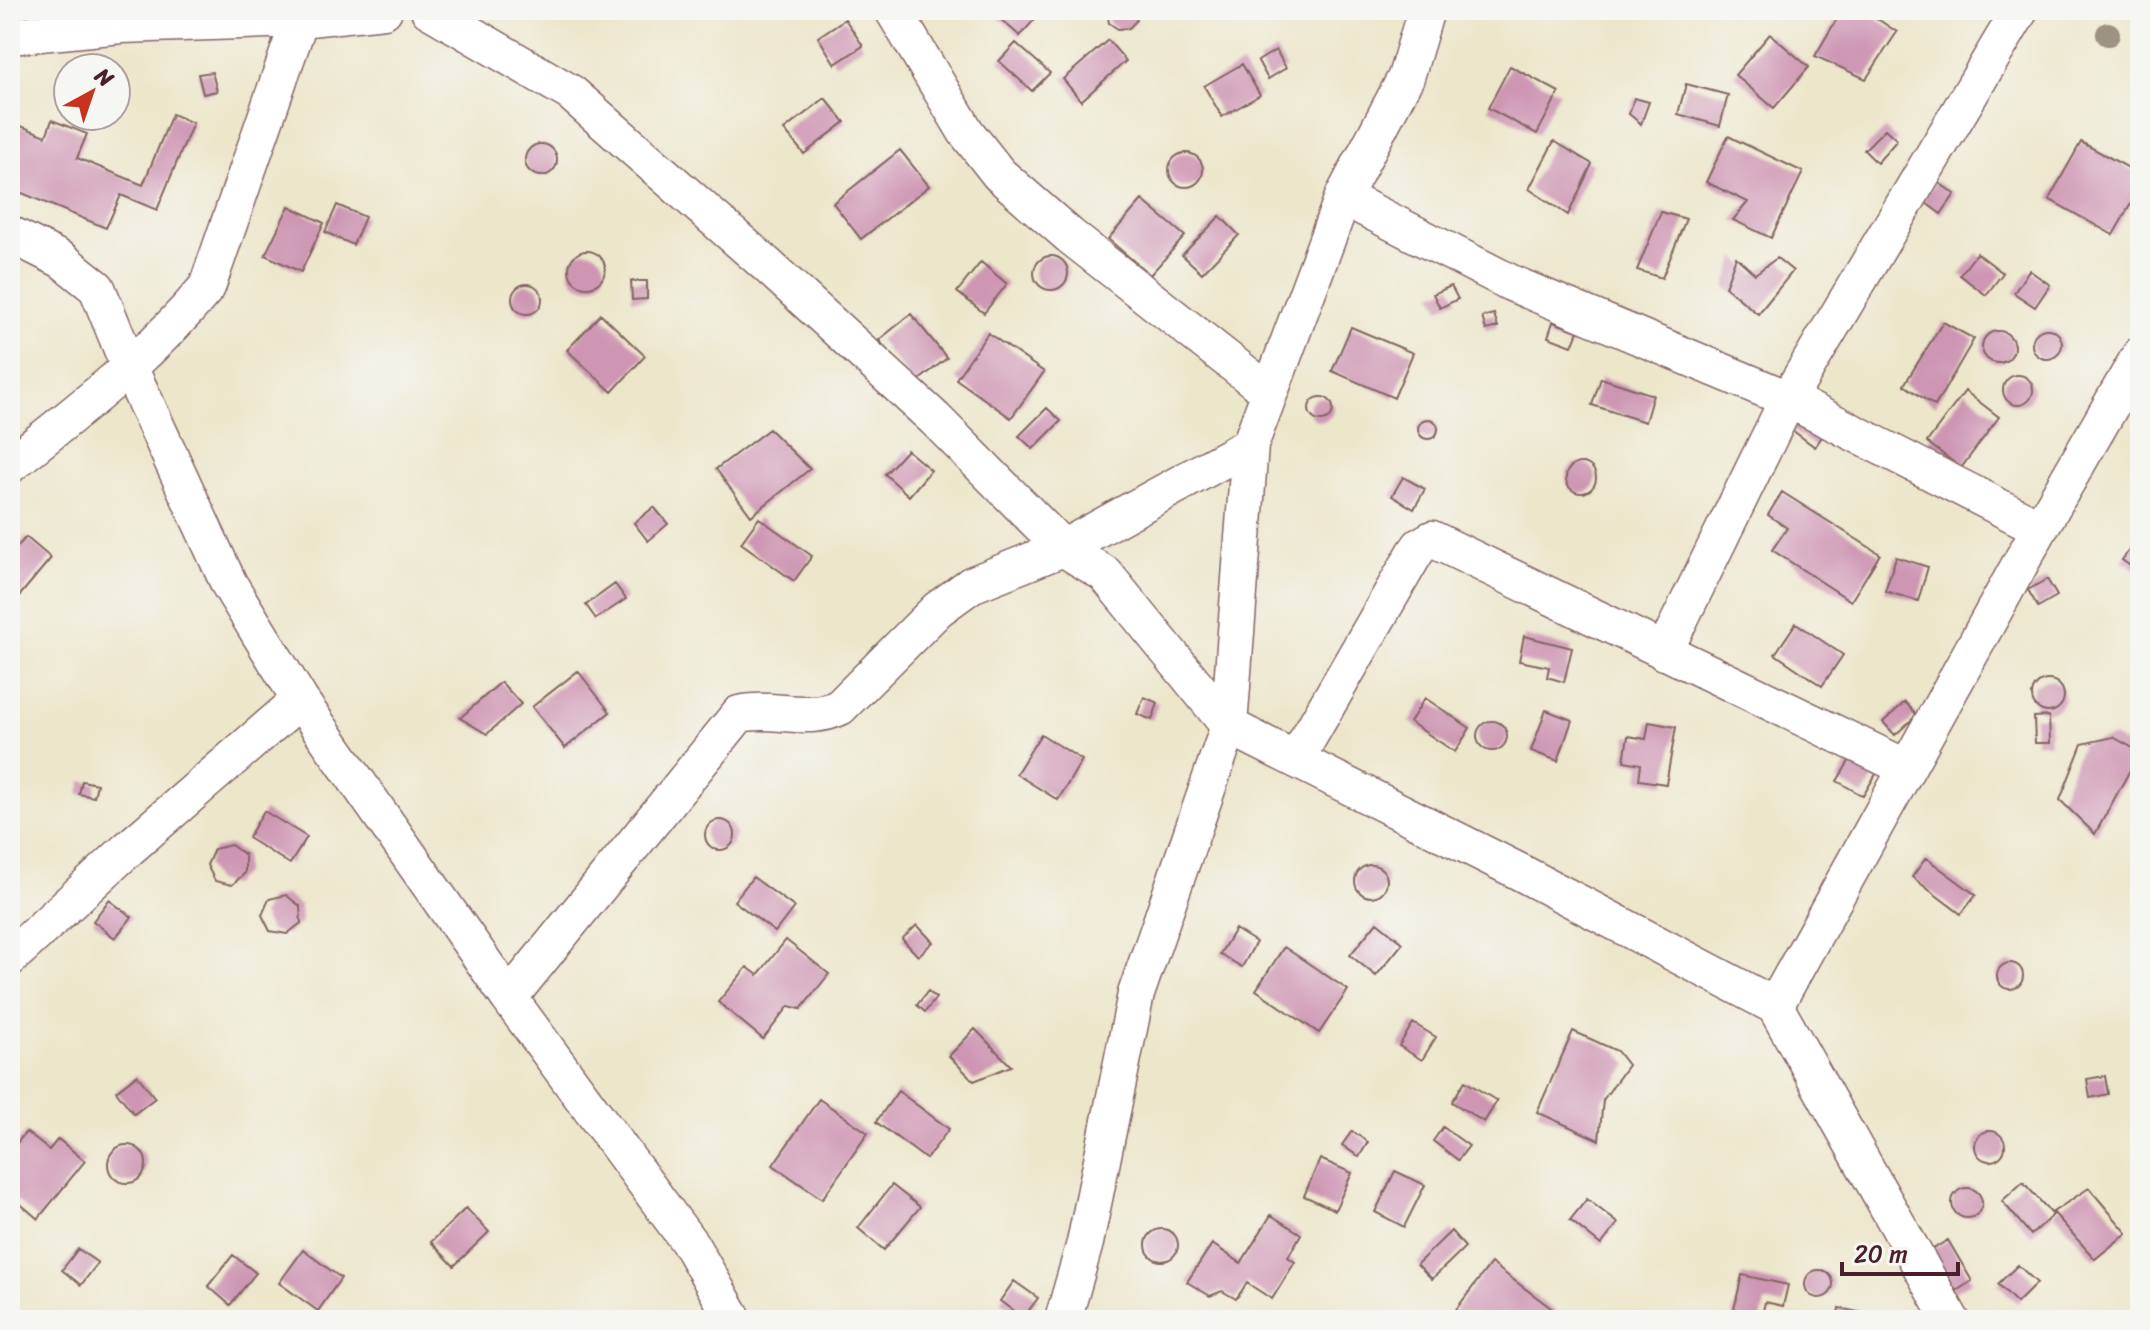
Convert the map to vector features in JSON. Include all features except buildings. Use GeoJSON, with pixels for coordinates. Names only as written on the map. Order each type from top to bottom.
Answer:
{"type":"FeatureCollection","features":[{"type":"Feature","properties":{"kind":"street"},"geometry":{"type":"LineString","coordinates":[[10,36],[121,25],[300,19],[384,10]]}},
{"type":"Feature","properties":{"kind":"street"},"geometry":{"type":"LineString","coordinates":[[429,10],[571,93],[768,266],[935,419],[1063,548],[1105,574],[1229,726],[1775,1006],[1951,1320]]}},
{"type":"Feature","properties":{"kind":"street"},"geometry":{"type":"LineString","coordinates":[[893,10],[966,132],[999,174],[1070,236],[1269,392]]}},
{"type":"Feature","properties":{"kind":"street"},"geometry":{"type":"LineString","coordinates":[[1063,1320],[1085,1243],[1136,994],[1229,726],[1250,445],[1343,197],[1406,77],[1426,10]]}},
{"type":"Feature","properties":{"kind":"street"},"geometry":{"type":"LineString","coordinates":[[1664,652],[1788,399],[2020,10]]}},
{"type":"Feature","properties":{"kind":"street"},"geometry":{"type":"LineString","coordinates":[[10,465],[130,369],[207,287],[300,19]]}},
{"type":"Feature","properties":{"kind":"street"},"geometry":{"type":"LineString","coordinates":[[1343,197],[1511,283],[1788,399],[2040,528]]}},
{"type":"Feature","properties":{"kind":"street"},"geometry":{"type":"LineString","coordinates":[[10,234],[62,260],[97,288],[130,369],[229,584],[300,700],[509,998],[691,1245],[734,1320]]}},
{"type":"Feature","properties":{"kind":"street"},"geometry":{"type":"LineString","coordinates":[[1775,1006],[2040,528],[2140,355]]}},
{"type":"Feature","properties":{"kind":"street"},"geometry":{"type":"LineString","coordinates":[[509,998],[739,714],[767,711],[812,715],[840,707],[938,609],[971,585],[1063,548],[1250,445]]}},
{"type":"Feature","properties":{"kind":"street"},"geometry":{"type":"LineString","coordinates":[[1296,759],[1415,553],[1432,539],[1907,768]]}},
{"type":"Feature","properties":{"kind":"street"},"geometry":{"type":"LineString","coordinates":[[10,958],[105,870],[300,700]]}}]}
